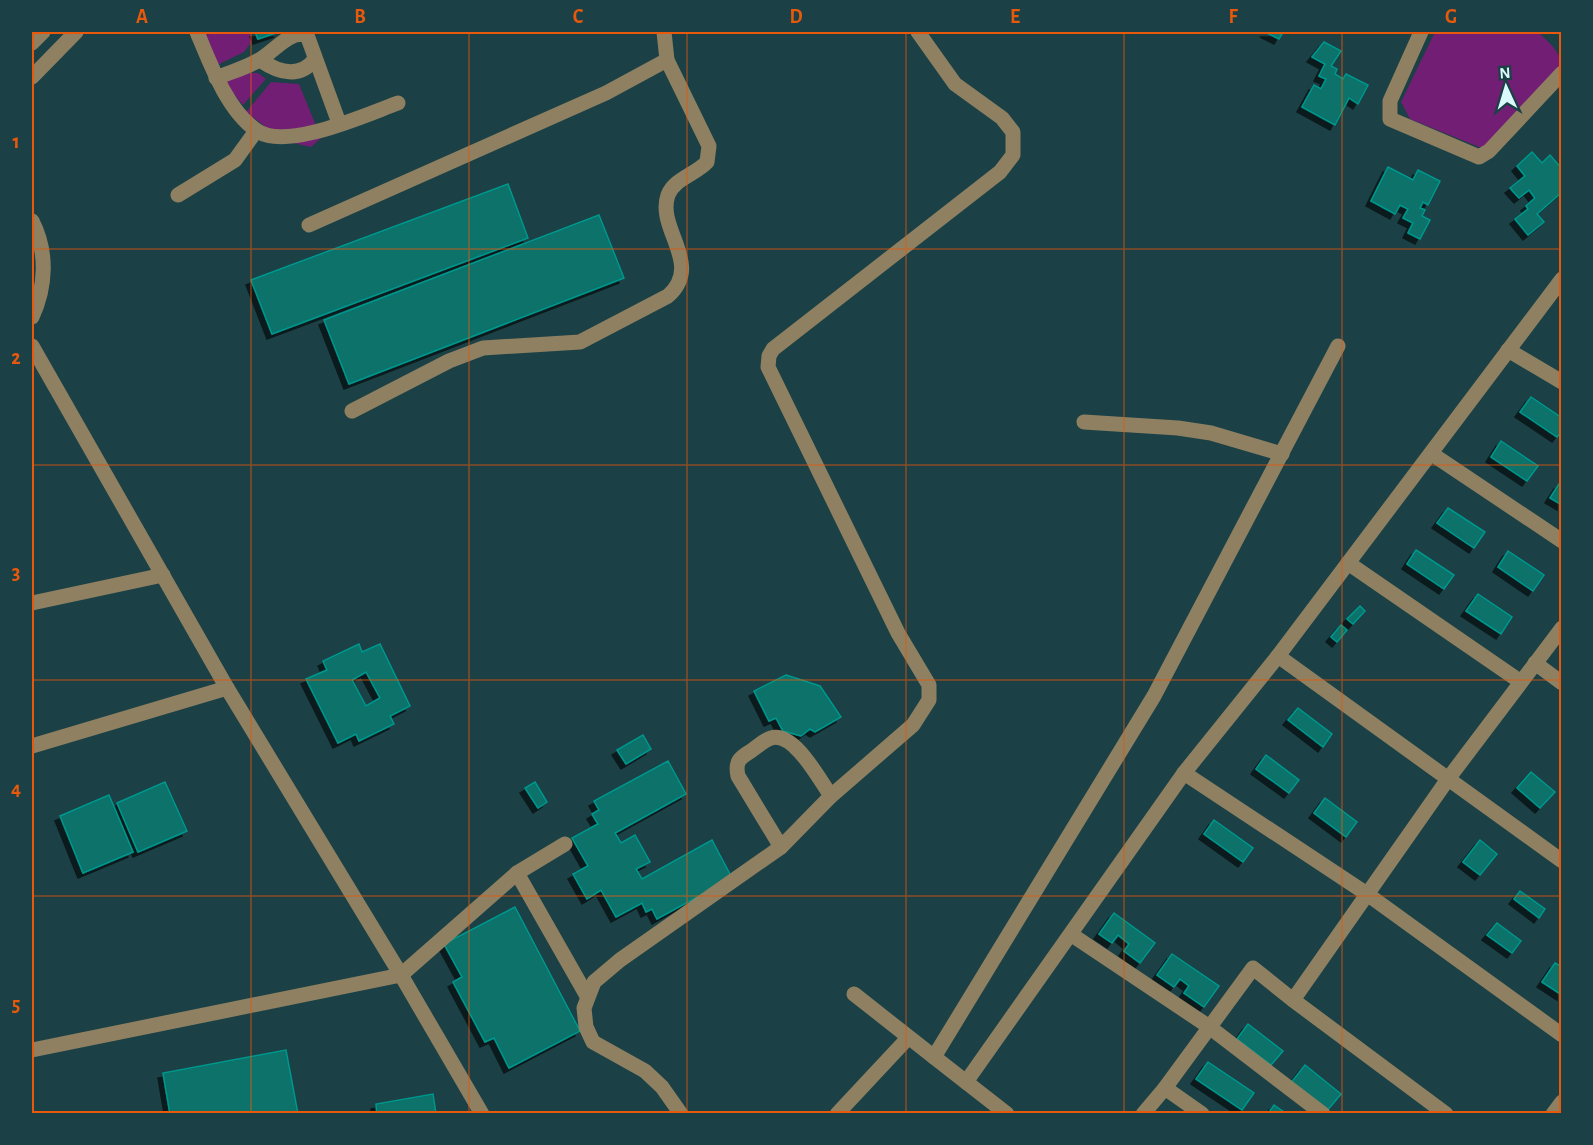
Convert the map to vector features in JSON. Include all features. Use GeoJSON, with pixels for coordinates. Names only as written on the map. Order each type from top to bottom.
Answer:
{"type":"FeatureCollection","features":[{"type":"Feature","properties":{"kind":"lane"},"geometry":{"type":"LineString","coordinates":[[32,43],[43,32]]}},
{"type":"Feature","properties":{"kind":"lane"},"geometry":{"type":"LineString","coordinates":[[32,77],[76,32]]}},
{"type":"Feature","properties":{"kind":"lane"},"geometry":{"type":"LineString","coordinates":[[197,32],[216,78],[256,131],[273,137],[293,137],[398,103]]}},
{"type":"Feature","properties":{"kind":"lane"},"geometry":{"type":"LineString","coordinates":[[352,411],[449,361],[483,348],[580,342],[668,296],[678,287],[681,262],[668,215],[668,195],[674,186],[707,162],[709,146],[668,60],[664,32]]}},
{"type":"Feature","properties":{"kind":"lane"},"geometry":{"type":"LineString","coordinates":[[681,1113],[662,1087],[645,1071],[593,1042],[586,1027],[587,996],[594,982],[620,960],[781,847],[831,796],[913,725],[929,700],[929,685],[898,633],[773,382],[768,367],[769,356],[783,340],[1000,172],[1013,155],[1013,132],[1002,118],[955,84],[918,32]]}},
{"type":"Feature","properties":{"kind":"lane"},"geometry":{"type":"LineString","coordinates":[[1421,32],[1390,101],[1390,118],[1479,157],[1489,151],[1562,73]]}},
{"type":"Feature","properties":{"kind":"lane"},"geometry":{"type":"LineString","coordinates":[[216,78],[260,60],[291,36],[301,33],[307,35],[339,123]]}},
{"type":"Feature","properties":{"kind":"lane"},"geometry":{"type":"LineString","coordinates":[[260,60],[270,67],[294,74],[307,70],[315,59]]}},
{"type":"Feature","properties":{"kind":"lane"},"geometry":{"type":"LineString","coordinates":[[309,225],[606,93],[668,60]]}},
{"type":"Feature","properties":{"kind":"lane"},"geometry":{"type":"LineString","coordinates":[[178,195],[235,160],[256,131]]}},
{"type":"Feature","properties":{"kind":"lane"},"geometry":{"type":"LineString","coordinates":[[32,222],[42,249],[44,274],[41,298],[32,317]]}},
{"type":"Feature","properties":{"kind":"lane"},"geometry":{"type":"LineString","coordinates":[[966,1082],[1072,935],[1184,773],[1278,656],[1562,279]]}},
{"type":"Feature","properties":{"kind":"lane"},"geometry":{"type":"LineString","coordinates":[[32,346],[227,688],[482,1113]]}},
{"type":"Feature","properties":{"kind":"lane"},"geometry":{"type":"LineString","coordinates":[[934,1057],[1154,696],[1338,346]]}},
{"type":"Feature","properties":{"kind":"lane"},"geometry":{"type":"LineString","coordinates":[[1508,350],[1562,382]]}},
{"type":"Feature","properties":{"kind":"lane"},"geometry":{"type":"LineString","coordinates":[[1084,422],[1178,428],[1211,433],[1282,454]]}},
{"type":"Feature","properties":{"kind":"lane"},"geometry":{"type":"LineString","coordinates":[[1432,454],[1562,541]]}},
{"type":"Feature","properties":{"kind":"lane"},"geometry":{"type":"LineString","coordinates":[[1348,563],[1521,682]]}},
{"type":"Feature","properties":{"kind":"lane"},"geometry":{"type":"LineString","coordinates":[[32,603],[163,575]]}},
{"type":"Feature","properties":{"kind":"lane"},"geometry":{"type":"LineString","coordinates":[[1293,999],[1448,779],[1562,628]]}},
{"type":"Feature","properties":{"kind":"lane"},"geometry":{"type":"LineString","coordinates":[[1278,656],[1562,861]]}},
{"type":"Feature","properties":{"kind":"lane"},"geometry":{"type":"LineString","coordinates":[[1535,663],[1562,683]]}},
{"type":"Feature","properties":{"kind":"lane"},"geometry":{"type":"LineString","coordinates":[[32,746],[227,688]]}},
{"type":"Feature","properties":{"kind":"lane"},"geometry":{"type":"LineString","coordinates":[[781,847],[738,776],[736,767],[740,758],[769,738],[779,737],[790,741],[831,796]]}},
{"type":"Feature","properties":{"kind":"lane"},"geometry":{"type":"LineString","coordinates":[[1184,773],[1367,894],[1562,1035]]}},
{"type":"Feature","properties":{"kind":"lane"},"geometry":{"type":"LineString","coordinates":[[32,1050],[401,975],[517,873],[565,844]]}},
{"type":"Feature","properties":{"kind":"lane"},"geometry":{"type":"LineString","coordinates":[[517,873],[587,996]]}},
{"type":"Feature","properties":{"kind":"lane"},"geometry":{"type":"LineString","coordinates":[[1072,935],[1208,1026],[1323,1113]]}},
{"type":"Feature","properties":{"kind":"lane"},"geometry":{"type":"LineString","coordinates":[[1143,1113],[1165,1088],[1208,1026],[1253,968],[1446,1113]]}},
{"type":"Feature","properties":{"kind":"lane"},"geometry":{"type":"LineString","coordinates":[[854,994],[1007,1113]]}},
{"type":"Feature","properties":{"kind":"lane"},"geometry":{"type":"LineString","coordinates":[[837,1113],[908,1038]]}},
{"type":"Feature","properties":{"kind":"lane"},"geometry":{"type":"LineString","coordinates":[[1165,1088],[1202,1113]]}},
{"type":"Feature","properties":{"kind":"lane"},"geometry":{"type":"LineString","coordinates":[[1553,1113],[1562,1102]]}},
{"type":"Feature","properties":{"kind":"shaded area"},"geometry":{"type":"Polygon","coordinates":[[[197,32],[249,32],[252,41],[244,52],[213,67],[197,32]]]}},
{"type":"Feature","properties":{"kind":"shaded area"},"geometry":{"type":"Polygon","coordinates":[[[1435,32],[1538,32],[1557,52],[1561,67],[1489,151],[1410,119],[1401,102],[1435,32]]]}},
{"type":"Feature","properties":{"kind":"shaded area"},"geometry":{"type":"Polygon","coordinates":[[[240,73],[258,73],[266,79],[243,105],[223,82],[240,73]]]}},
{"type":"Feature","properties":{"kind":"shaded area"},"geometry":{"type":"Polygon","coordinates":[[[271,82],[299,84],[321,138],[311,147],[284,141],[246,112],[271,82]]]}},
{"type":"Feature","properties":{"kind":"building"},"geometry":{"type":"Polygon","coordinates":[[[255,32],[279,32],[258,39],[255,32]]]}},
{"type":"Feature","properties":{"kind":"building"},"geometry":{"type":"Polygon","coordinates":[[[1265,32],[1283,32],[1279,39],[1265,32]]]}},
{"type":"Feature","properties":{"kind":"building"},"geometry":{"type":"Polygon","coordinates":[[[1324,42],[1341,51],[1331,66],[1337,69],[1335,74],[1343,79],[1346,74],[1368,85],[1358,104],[1349,98],[1335,125],[1302,107],[1314,85],[1321,89],[1326,79],[1319,76],[1325,64],[1312,57],[1324,42]]]}},
{"type":"Feature","properties":{"kind":"building"},"geometry":{"type":"Polygon","coordinates":[[[1532,152],[1542,163],[1550,155],[1562,169],[1562,192],[1537,214],[1544,222],[1528,235],[1515,219],[1528,209],[1526,206],[1535,198],[1529,190],[1519,198],[1510,188],[1525,176],[1517,166],[1532,152]]]}},
{"type":"Feature","properties":{"kind":"building"},"geometry":{"type":"Polygon","coordinates":[[[1388,167],[1413,180],[1418,170],[1440,181],[1428,205],[1423,202],[1420,208],[1425,210],[1422,216],[1430,220],[1420,239],[1408,233],[1413,223],[1403,218],[1408,209],[1400,205],[1395,214],[1371,201],[1388,167]]]}},
{"type":"Feature","properties":{"kind":"building"},"geometry":{"type":"Polygon","coordinates":[[[508,184],[528,238],[272,334],[251,280],[508,184]]]}},
{"type":"Feature","properties":{"kind":"building"},"geometry":{"type":"Polygon","coordinates":[[[599,215],[624,278],[349,384],[324,320],[599,215]]]}},
{"type":"Feature","properties":{"kind":"building"},"geometry":{"type":"Polygon","coordinates":[[[1531,397],[1562,418],[1562,431],[1557,437],[1520,412],[1531,397]]]}},
{"type":"Feature","properties":{"kind":"building"},"geometry":{"type":"Polygon","coordinates":[[[1501,441],[1538,466],[1527,481],[1491,457],[1501,441]]]}},
{"type":"Feature","properties":{"kind":"building"},"geometry":{"type":"Polygon","coordinates":[[[1559,484],[1562,485],[1562,505],[1550,498],[1559,484]]]}},
{"type":"Feature","properties":{"kind":"building"},"geometry":{"type":"Polygon","coordinates":[[[1448,508],[1485,532],[1474,548],[1437,523],[1448,508]]]}},
{"type":"Feature","properties":{"kind":"building"},"geometry":{"type":"Polygon","coordinates":[[[1416,550],[1454,575],[1444,589],[1407,564],[1416,550]]]}},
{"type":"Feature","properties":{"kind":"building"},"geometry":{"type":"Polygon","coordinates":[[[1508,551],[1544,575],[1533,591],[1498,567],[1508,551]]]}},
{"type":"Feature","properties":{"kind":"building"},"geometry":{"type":"Polygon","coordinates":[[[1478,594],[1512,617],[1501,634],[1466,611],[1478,594]]]}},
{"type":"Feature","properties":{"kind":"building"},"geometry":{"type":"Polygon","coordinates":[[[1360,606],[1365,611],[1353,624],[1347,619],[1360,606]]]}},
{"type":"Feature","properties":{"kind":"building"},"geometry":{"type":"Polygon","coordinates":[[[1341,625],[1347,630],[1337,642],[1331,637],[1341,625]]]}},
{"type":"Feature","properties":{"kind":"building"},"geometry":{"type":"Polygon","coordinates":[[[359,644],[362,652],[380,644],[410,706],[390,716],[394,724],[359,741],[356,734],[338,743],[306,679],[327,670],[323,661],[359,644]],[[366,672],[352,680],[366,706],[380,698],[366,672]]]}},
{"type":"Feature","properties":{"kind":"building"},"geometry":{"type":"Polygon","coordinates":[[[786,675],[820,686],[841,717],[815,732],[810,729],[801,736],[783,731],[776,718],[769,721],[754,691],[786,675]]]}},
{"type":"Feature","properties":{"kind":"building"},"geometry":{"type":"Polygon","coordinates":[[[1298,708],[1332,734],[1323,747],[1288,720],[1298,708]]]}},
{"type":"Feature","properties":{"kind":"building"},"geometry":{"type":"Polygon","coordinates":[[[643,735],[651,749],[626,764],[617,750],[643,735]]]}},
{"type":"Feature","properties":{"kind":"building"},"geometry":{"type":"Polygon","coordinates":[[[1266,755],[1299,780],[1289,793],[1256,769],[1266,755]]]}},
{"type":"Feature","properties":{"kind":"building"},"geometry":{"type":"Polygon","coordinates":[[[668,761],[686,794],[615,833],[621,843],[635,835],[650,862],[636,869],[642,879],[712,840],[732,878],[657,919],[652,909],[646,912],[642,903],[616,917],[601,890],[587,899],[573,874],[588,866],[572,838],[598,824],[592,814],[599,810],[594,801],[668,761]]]}},
{"type":"Feature","properties":{"kind":"building"},"geometry":{"type":"Polygon","coordinates":[[[1531,772],[1555,792],[1540,808],[1517,788],[1531,772]]]}},
{"type":"Feature","properties":{"kind":"building"},"geometry":{"type":"Polygon","coordinates":[[[165,782],[187,831],[138,852],[117,803],[165,782]]]}},
{"type":"Feature","properties":{"kind":"building"},"geometry":{"type":"Polygon","coordinates":[[[535,782],[547,802],[538,808],[525,788],[535,782]]]}},
{"type":"Feature","properties":{"kind":"building"},"geometry":{"type":"Polygon","coordinates":[[[109,795],[133,852],[83,873],[60,816],[109,795]]]}},
{"type":"Feature","properties":{"kind":"building"},"geometry":{"type":"Polygon","coordinates":[[[1325,798],[1357,822],[1346,837],[1314,813],[1325,798]]]}},
{"type":"Feature","properties":{"kind":"building"},"geometry":{"type":"Polygon","coordinates":[[[1214,820],[1253,848],[1243,862],[1204,834],[1214,820]]]}},
{"type":"Feature","properties":{"kind":"building"},"geometry":{"type":"Polygon","coordinates":[[[1480,840],[1497,854],[1480,875],[1463,862],[1480,840]]]}},
{"type":"Feature","properties":{"kind":"building"},"geometry":{"type":"Polygon","coordinates":[[[1520,891],[1545,909],[1539,918],[1514,899],[1520,891]]]}},
{"type":"Feature","properties":{"kind":"building"},"geometry":{"type":"Polygon","coordinates":[[[515,907],[580,1031],[509,1068],[494,1038],[485,1042],[453,982],[462,977],[444,944],[515,907]]]}},
{"type":"Feature","properties":{"kind":"building"},"geometry":{"type":"Polygon","coordinates":[[[1114,913],[1155,943],[1140,963],[1124,951],[1129,944],[1118,935],[1112,943],[1099,934],[1114,913]]]}},
{"type":"Feature","properties":{"kind":"building"},"geometry":{"type":"Polygon","coordinates":[[[1497,923],[1521,941],[1512,953],[1487,935],[1497,923]]]}},
{"type":"Feature","properties":{"kind":"building"},"geometry":{"type":"Polygon","coordinates":[[[1172,954],[1219,986],[1204,1007],[1184,993],[1189,986],[1180,979],[1174,987],[1157,975],[1172,954]]]}},
{"type":"Feature","properties":{"kind":"building"},"geometry":{"type":"Polygon","coordinates":[[[1555,963],[1562,967],[1562,995],[1542,982],[1555,963]]]}},
{"type":"Feature","properties":{"kind":"building"},"geometry":{"type":"Polygon","coordinates":[[[1248,1024],[1283,1051],[1271,1065],[1237,1039],[1248,1024]]]}},
{"type":"Feature","properties":{"kind":"building"},"geometry":{"type":"Polygon","coordinates":[[[286,1050],[298,1114],[170,1114],[163,1073],[286,1050]]]}},
{"type":"Feature","properties":{"kind":"building"},"geometry":{"type":"Polygon","coordinates":[[[1208,1062],[1254,1093],[1242,1110],[1196,1079],[1208,1062]]]}},
{"type":"Feature","properties":{"kind":"building"},"geometry":{"type":"Polygon","coordinates":[[[1305,1065],[1341,1094],[1326,1112],[1290,1084],[1305,1065]]]}},
{"type":"Feature","properties":{"kind":"building"},"geometry":{"type":"Polygon","coordinates":[[[433,1094],[436,1114],[377,1114],[376,1104],[433,1094]]]}},
{"type":"Feature","properties":{"kind":"building"},"geometry":{"type":"Polygon","coordinates":[[[1274,1105],[1287,1114],[1268,1114],[1274,1105]]]}}]}
